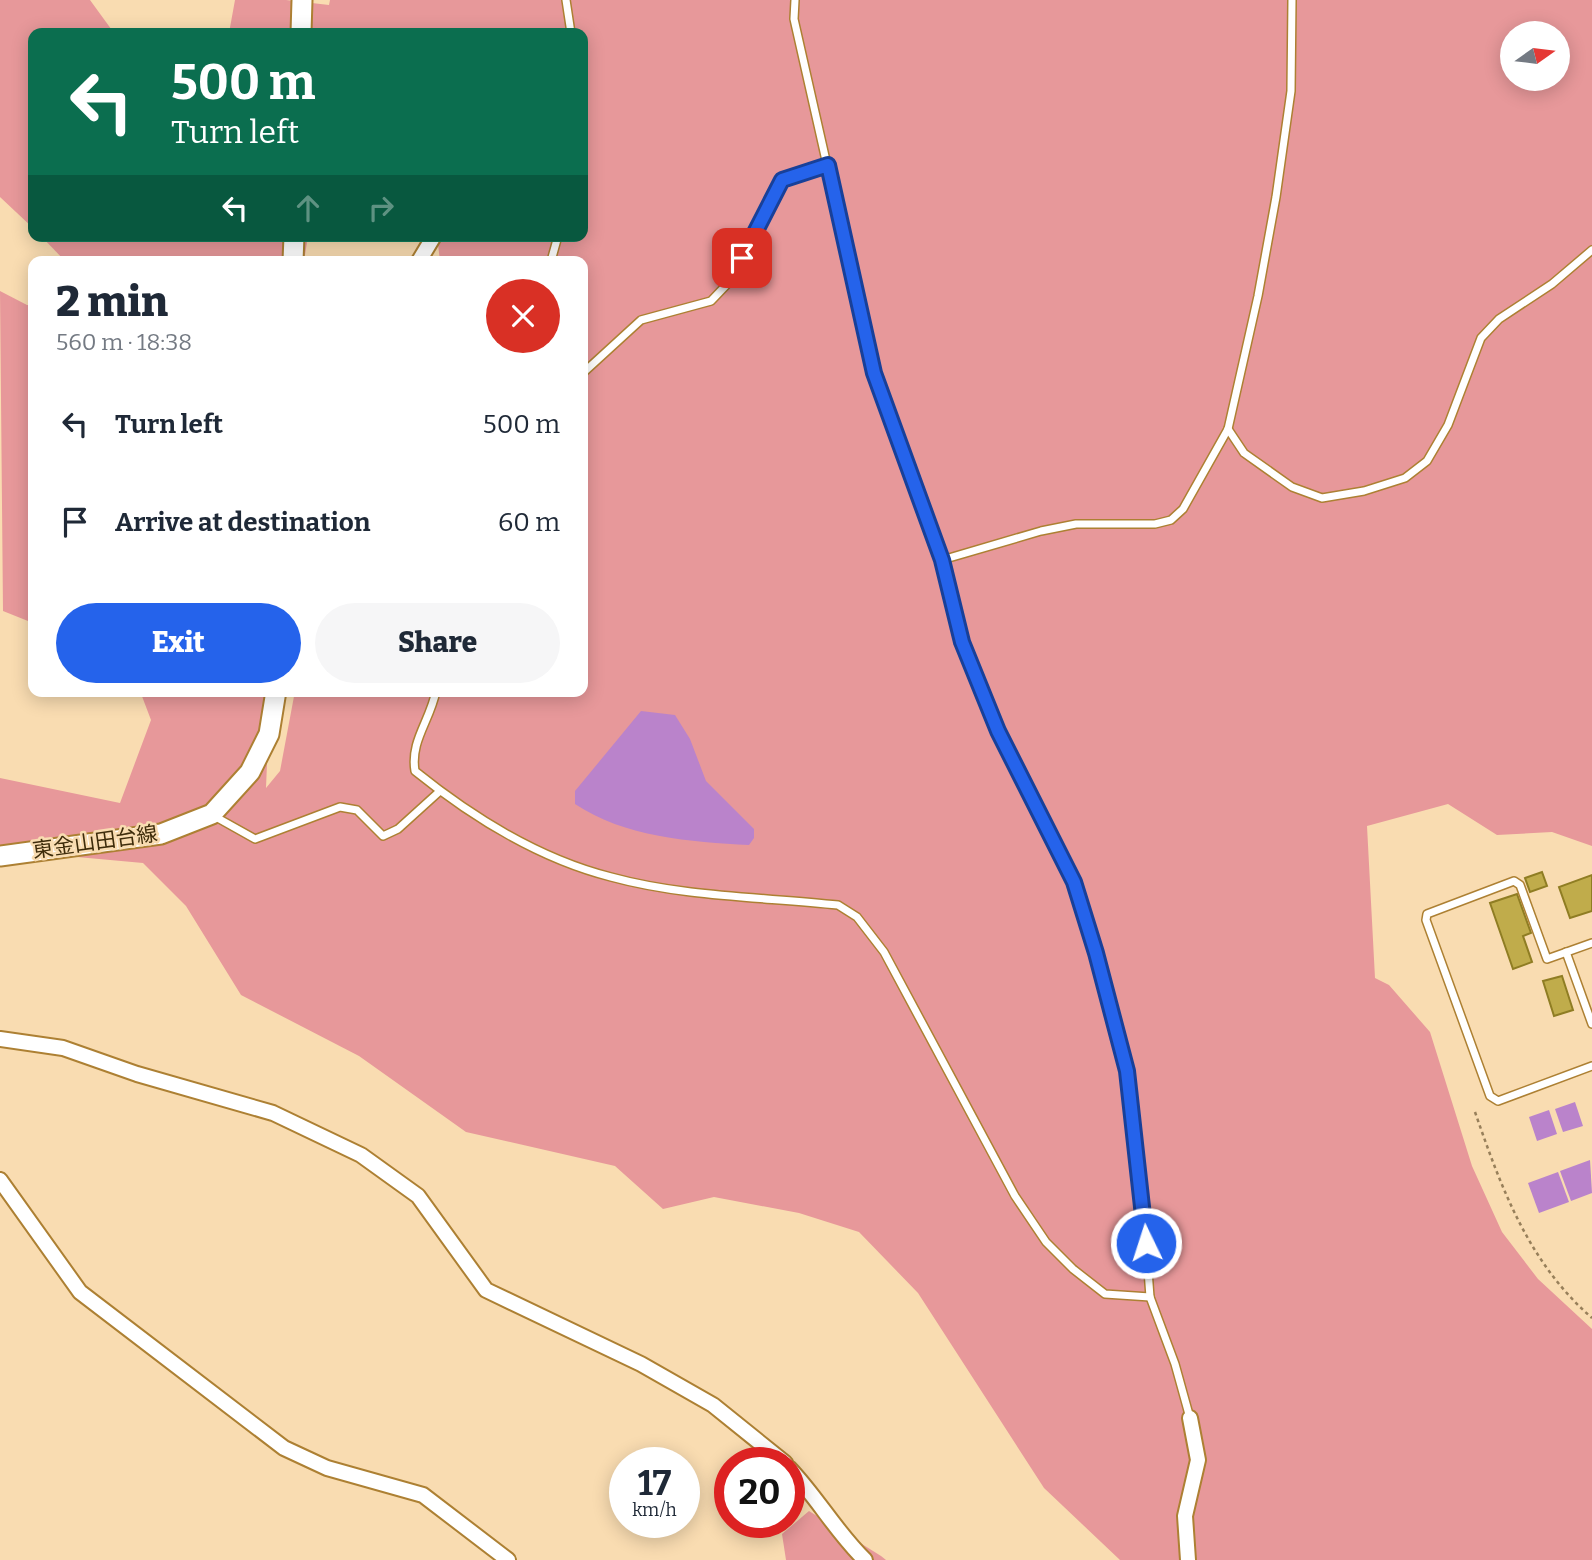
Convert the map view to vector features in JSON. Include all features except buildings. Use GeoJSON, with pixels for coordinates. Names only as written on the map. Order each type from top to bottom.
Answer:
{"type":"FeatureCollection","features":[{"type":"Feature","properties":{"kind":"main road"},"geometry":{"type":"LineString","coordinates":[[302,0],[302,28]]}},
{"type":"Feature","properties":{"kind":"main road","name":"東金山田台線"},"geometry":{"type":"LineString","coordinates":[[0,856],[161,834],[212,814],[250,772],[269,734],[275,697]]}},
{"type":"Feature","properties":{"kind":"street"},"geometry":{"type":"LineString","coordinates":[[0,1039],[63,1048],[137,1074],[273,1113],[361,1155],[418,1196],[486,1290],[641,1364],[713,1405],[765,1447]]}},
{"type":"Feature","properties":{"kind":"street"},"geometry":{"type":"LineString","coordinates":[[0,1180],[80,1292],[284,1448],[327,1468],[423,1495],[508,1560]]}},
{"type":"Feature","properties":{"kind":"street"},"geometry":{"type":"LineString","coordinates":[[1188,1560],[1185,1516],[1198,1460],[1190,1418]]}},
{"type":"Feature","properties":{"kind":"street"},"geometry":{"type":"LineString","coordinates":[[805,1484],[849,1545],[865,1560]]}},
{"type":"Feature","properties":{"kind":"lane"},"geometry":{"type":"LineString","coordinates":[[566,0],[570,28]]}},
{"type":"Feature","properties":{"kind":"lane"},"geometry":{"type":"LineString","coordinates":[[795,0],[794,19],[874,373],[942,560],[962,642],[998,731],[1074,882],[1096,953],[1127,1071],[1142,1189],[1150,1297],[1175,1364],[1190,1418]]}},
{"type":"Feature","properties":{"kind":"lane"},"geometry":{"type":"LineString","coordinates":[[942,560],[1065,526],[1155,524],[1171,520],[1183,509],[1228,429],[1276,197],[1291,92],[1292,0]]}},
{"type":"Feature","properties":{"kind":"lane"},"geometry":{"type":"LineString","coordinates":[[588,368],[641,320],[711,301],[733,278],[761,217],[782,180],[828,165]]}},
{"type":"Feature","properties":{"kind":"lane"},"geometry":{"type":"LineString","coordinates":[[1228,429],[1244,453],[1292,487],[1322,498],[1364,491],[1405,478],[1427,461],[1448,425],[1481,338],[1499,318],[1552,284],[1592,250]]}},
{"type":"Feature","properties":{"kind":"lane"},"geometry":{"type":"LineString","coordinates":[[435,697],[432,709],[412,752],[415,771],[440,791],[537,850],[610,877],[678,890],[838,905],[857,917],[884,952],[1015,1196],[1046,1242],[1073,1269],[1105,1294],[1150,1297]]}},
{"type":"Feature","properties":{"kind":"lane"},"geometry":{"type":"LineString","coordinates":[[212,814],[255,839],[340,807],[357,810],[383,836],[398,829],[440,791]]}},
{"type":"Feature","properties":{"kind":"lane"},"geometry":{"type":"LineString","coordinates":[[1592,943],[1548,959],[1520,885],[1514,881],[1427,914],[1426,920],[1490,1096],[1498,1101],[1592,1066]]}},
{"type":"Feature","properties":{"kind":"lane"},"geometry":{"type":"LineString","coordinates":[[1566,952],[1592,1024]]}},
{"type":"Feature","properties":{"kind":"path"},"geometry":{"type":"LineString","coordinates":[[1475,1112],[1491,1160],[1536,1256],[1568,1297],[1592,1318]]}},
{"type":"Feature","properties":{"kind":"shaded area"},"geometry":{"type":"Polygon","coordinates":[[[0,0],[90,0],[110,28],[28,28],[28,223],[0,197],[0,0]]]}},
{"type":"Feature","properties":{"kind":"shaded area"},"geometry":{"type":"Polygon","coordinates":[[[235,0],[286,0],[329,5],[330,0],[1592,0],[1592,846],[1552,832],[1497,835],[1448,804],[1367,826],[1375,978],[1389,985],[1430,1032],[1472,1166],[1502,1232],[1538,1279],[1592,1329],[1592,1560],[1120,1560],[1044,1488],[918,1293],[859,1232],[799,1213],[714,1197],[663,1209],[615,1166],[466,1132],[359,1056],[241,995],[186,906],[143,863],[0,850],[0,778],[120,803],[151,720],[142,697],[270,697],[266,788],[280,771],[294,697],[588,697],[588,256],[439,256],[438,242],[588,242],[588,28],[230,28],[235,0]]]}},
{"type":"Feature","properties":{"kind":"shaded area"},"geometry":{"type":"Polygon","coordinates":[[[47,242],[307,242],[305,256],[60,256],[47,242]]]}},
{"type":"Feature","properties":{"kind":"shaded area"},"geometry":{"type":"Polygon","coordinates":[[[0,291],[28,305],[28,621],[3,611],[0,291]]]}},
{"type":"Feature","properties":{"kind":"shaded area"},"geometry":{"type":"Polygon","coordinates":[[[641,711],[675,715],[690,739],[706,781],[754,829],[754,838],[749,845],[704,842],[636,831],[594,815],[575,804],[575,791],[641,711]]]}},
{"type":"Feature","properties":{"kind":"shaded area"},"geometry":{"type":"Polygon","coordinates":[[[1575,1102],[1583,1126],[1563,1132],[1555,1109],[1575,1102]]]}},
{"type":"Feature","properties":{"kind":"shaded area"},"geometry":{"type":"Polygon","coordinates":[[[1549,1110],[1557,1134],[1537,1141],[1529,1117],[1549,1110]]]}},
{"type":"Feature","properties":{"kind":"shaded area"},"geometry":{"type":"Polygon","coordinates":[[[1590,1160],[1592,1193],[1571,1201],[1560,1171],[1590,1160]]]}},
{"type":"Feature","properties":{"kind":"shaded area"},"geometry":{"type":"Polygon","coordinates":[[[1558,1172],[1569,1202],[1539,1213],[1528,1183],[1558,1172]]]}},
{"type":"Feature","properties":{"kind":"shaded area"},"geometry":{"type":"Polygon","coordinates":[[[809,1511],[886,1560],[786,1560],[783,1538],[805,1538],[805,1514],[809,1511]]]}},
{"type":"Feature","properties":{"kind":"route"},"geometry":{"type":"LineString","coordinates":[[742,258],[782,180],[828,165],[874,373],[942,560],[962,642],[998,731],[1074,882],[1096,953],[1127,1071],[1146,1243]]}}]}
